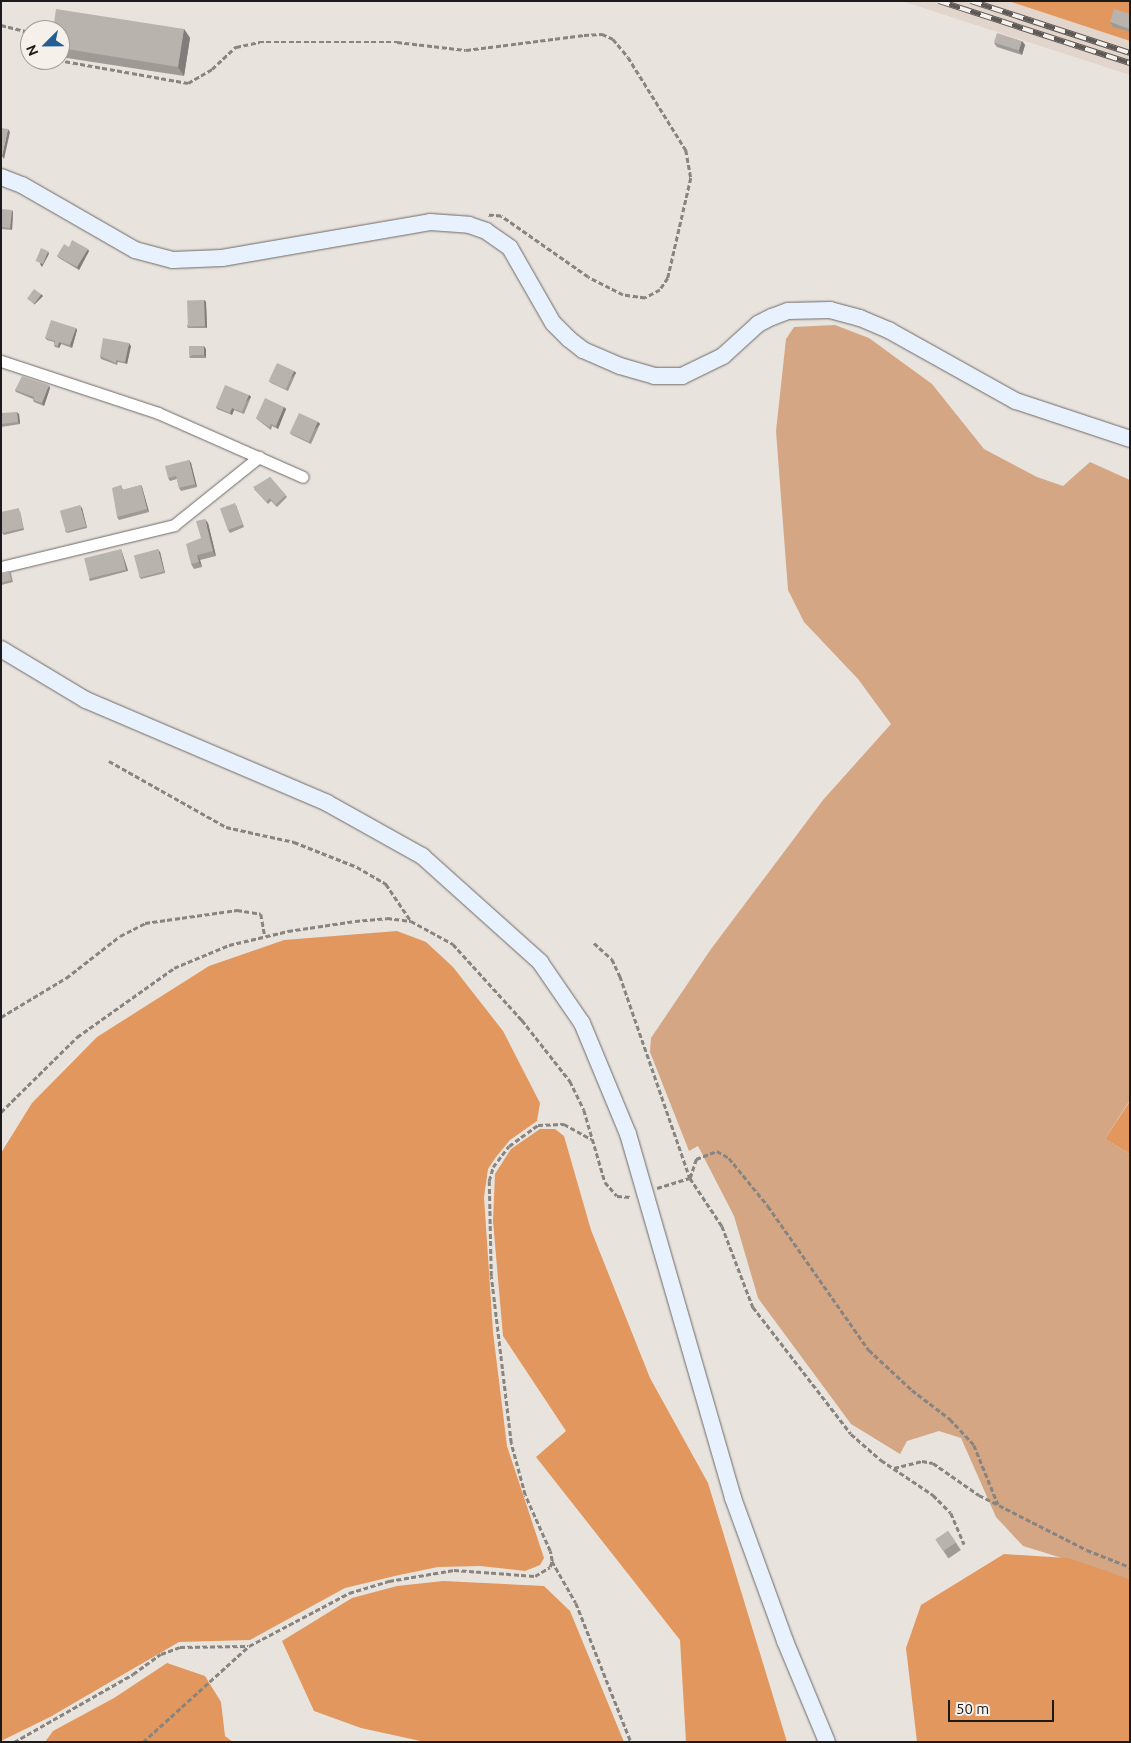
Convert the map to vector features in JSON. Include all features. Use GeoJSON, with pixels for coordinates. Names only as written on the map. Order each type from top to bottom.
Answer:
{"type":"FeatureCollection","features":[{"type":"Feature","properties":{"kind":"street"},"geometry":{"type":"LineString","coordinates":[[1,177],[22,185],[135,250],[173,260],[222,258],[430,222],[469,225],[497,237],[510,248],[553,323],[569,339],[583,350],[620,366],[654,376],[682,376],[722,356],[758,324],[772,317],[788,310],[830,310],[860,318],[890,331],[1016,401],[1130,438]]}},
{"type":"Feature","properties":{"kind":"street"},"geometry":{"type":"LineString","coordinates":[[1,361],[158,413],[303,477]]}},
{"type":"Feature","properties":{"kind":"street"},"geometry":{"type":"LineString","coordinates":[[1,567],[174,526],[258,457]]}},
{"type":"Feature","properties":{"kind":"street"},"geometry":{"type":"LineString","coordinates":[[1,649],[86,700],[327,803],[422,856],[540,962],[582,1023],[628,1134],[733,1498],[785,1641],[827,1742]]}},
{"type":"Feature","properties":{"kind":"path"},"geometry":{"type":"LineString","coordinates":[[1,25],[20,30]]}},
{"type":"Feature","properties":{"kind":"path"},"geometry":{"type":"LineString","coordinates":[[70,62],[188,83],[212,69],[236,47],[259,42],[396,42],[466,50],[584,35],[602,34],[613,39],[686,150],[690,178],[668,278],[660,290],[645,298],[622,295],[588,277],[501,216],[488,214],[469,225]]}},
{"type":"Feature","properties":{"kind":"path"},"geometry":{"type":"LineString","coordinates":[[109,761],[226,826],[294,842],[357,867],[386,884],[411,921]]}},
{"type":"Feature","properties":{"kind":"path"},"geometry":{"type":"LineString","coordinates":[[1,1017],[59,982],[120,936],[145,923],[237,910],[261,914],[265,936]]}},
{"type":"Feature","properties":{"kind":"path"},"geometry":{"type":"LineString","coordinates":[[1,1112],[77,1037],[174,968],[229,945],[265,936],[355,921],[388,918],[411,921],[453,944],[522,1020],[570,1081],[584,1110],[605,1182],[617,1196],[632,1198],[690,1178]]}},
{"type":"Feature","properties":{"kind":"path"},"geometry":{"type":"LineString","coordinates":[[594,943],[612,959],[620,976],[690,1178],[722,1226],[753,1307],[851,1434],[893,1468],[940,1501],[951,1513],[964,1544]]}},
{"type":"Feature","properties":{"kind":"path"},"geometry":{"type":"LineString","coordinates":[[591,1139],[564,1124],[538,1125],[509,1146],[493,1167],[489,1181],[491,1276],[511,1443],[525,1495],[552,1561],[576,1603],[631,1742]]}},
{"type":"Feature","properties":{"kind":"path"},"geometry":{"type":"LineString","coordinates":[[690,1178],[696,1159],[717,1152],[729,1158],[768,1206],[869,1350],[912,1390],[950,1419],[974,1445],[998,1504]]}},
{"type":"Feature","properties":{"kind":"path"},"geometry":{"type":"LineString","coordinates":[[893,1468],[922,1462],[934,1463],[979,1495],[1087,1550],[1130,1567]]}},
{"type":"Feature","properties":{"kind":"path"},"geometry":{"type":"LineString","coordinates":[[143,1742],[249,1646],[317,1608],[349,1593],[389,1581],[454,1570],[535,1576],[545,1573],[552,1561]]}},
{"type":"Feature","properties":{"kind":"path"},"geometry":{"type":"LineString","coordinates":[[14,1742],[167,1652],[193,1646],[249,1646]]}},
{"type":"Feature","properties":{"kind":"shaded area"},"geometry":{"type":"Polygon","coordinates":[[[902,1],[1008,1],[1130,41],[1130,75],[902,1]]]}},
{"type":"Feature","properties":{"kind":"shaded area"},"geometry":{"type":"Polygon","coordinates":[[[1008,1],[1130,1],[1130,41],[1008,1]]]}},
{"type":"Feature","properties":{"kind":"shaded area"},"geometry":{"type":"Polygon","coordinates":[[[835,325],[869,338],[932,384],[984,449],[1037,477],[1063,486],[1090,462],[1130,480],[1130,1100],[1105,1139],[1130,1154],[1130,1579],[1023,1546],[996,1517],[961,1438],[939,1431],[907,1441],[900,1454],[851,1424],[758,1298],[734,1216],[698,1146],[689,1151],[650,1052],[651,1038],[711,949],[823,800],[891,724],[858,679],[804,622],[788,590],[776,431],[786,339],[794,327],[835,325]]]}},
{"type":"Feature","properties":{"kind":"shaded area"},"geometry":{"type":"Polygon","coordinates":[[[397,931],[426,942],[453,967],[503,1031],[540,1103],[537,1121],[510,1140],[488,1169],[484,1197],[493,1332],[507,1446],[544,1558],[540,1565],[525,1571],[480,1566],[438,1567],[399,1575],[345,1588],[250,1640],[179,1642],[50,1717],[1,1741],[1,1153],[32,1103],[97,1037],[209,966],[284,940],[397,931]]]}},
{"type":"Feature","properties":{"kind":"shaded area"},"geometry":{"type":"Polygon","coordinates":[[[1130,1101],[1130,1154],[1105,1139],[1130,1101]]]}},
{"type":"Feature","properties":{"kind":"shaded area"},"geometry":{"type":"Polygon","coordinates":[[[540,1129],[555,1129],[564,1136],[591,1230],[650,1378],[708,1483],[787,1742],[686,1742],[680,1640],[536,1457],[566,1431],[503,1336],[493,1221],[495,1174],[511,1149],[540,1129]]]}},
{"type":"Feature","properties":{"kind":"shaded area"},"geometry":{"type":"Polygon","coordinates":[[[1004,1554],[1068,1558],[1130,1579],[1130,1742],[917,1742],[906,1648],[921,1605],[1004,1554]]]}},
{"type":"Feature","properties":{"kind":"shaded area"},"geometry":{"type":"Polygon","coordinates":[[[443,1581],[544,1586],[570,1611],[624,1742],[425,1742],[361,1728],[314,1711],[282,1641],[352,1598],[397,1586],[443,1581]]]}},
{"type":"Feature","properties":{"kind":"shaded area"},"geometry":{"type":"Polygon","coordinates":[[[167,1663],[205,1676],[221,1702],[225,1736],[233,1742],[45,1742],[53,1731],[114,1698],[167,1663]]]}},
{"type":"Feature","properties":{"kind":"building"},"geometry":{"type":"Polygon","coordinates":[[[56,9],[184,29],[178,67],[70,50],[70,20],[54,20],[56,9]]]}},
{"type":"Feature","properties":{"kind":"building"},"geometry":{"type":"Polygon","coordinates":[[[1114,9],[1130,14],[1130,29],[1110,22],[1114,9]]]}},
{"type":"Feature","properties":{"kind":"building"},"geometry":{"type":"Polygon","coordinates":[[[997,33],[1022,41],[1019,51],[994,43],[997,33]]]}},
{"type":"Feature","properties":{"kind":"building"},"geometry":{"type":"Polygon","coordinates":[[[1,128],[8,129],[2,156],[1,156],[1,128]]]}},
{"type":"Feature","properties":{"kind":"building"},"geometry":{"type":"Polygon","coordinates":[[[1,209],[12,210],[10,228],[1,227],[1,209]]]}},
{"type":"Feature","properties":{"kind":"building"},"geometry":{"type":"Polygon","coordinates":[[[72,240],[88,249],[77,267],[57,256],[64,244],[69,247],[72,240]]]}},
{"type":"Feature","properties":{"kind":"building"},"geometry":{"type":"Polygon","coordinates":[[[41,248],[48,251],[43,264],[36,261],[41,248]]]}},
{"type":"Feature","properties":{"kind":"building"},"geometry":{"type":"Polygon","coordinates":[[[34,289],[41,294],[34,304],[27,299],[34,289]]]}},
{"type":"Feature","properties":{"kind":"building"},"geometry":{"type":"Polygon","coordinates":[[[204,300],[205,326],[188,327],[187,301],[204,300]]]}},
{"type":"Feature","properties":{"kind":"building"},"geometry":{"type":"Polygon","coordinates":[[[51,320],[76,328],[70,345],[59,342],[58,346],[54,345],[55,341],[45,338],[51,320]]]}},
{"type":"Feature","properties":{"kind":"building"},"geometry":{"type":"Polygon","coordinates":[[[103,338],[129,343],[125,362],[116,360],[116,363],[100,356],[103,338]]]}},
{"type":"Feature","properties":{"kind":"building"},"geometry":{"type":"Polygon","coordinates":[[[189,346],[204,346],[204,355],[189,355],[189,346]]]}},
{"type":"Feature","properties":{"kind":"building"},"geometry":{"type":"Polygon","coordinates":[[[277,363],[294,371],[286,389],[269,381],[277,363]]]}},
{"type":"Feature","properties":{"kind":"building"},"geometry":{"type":"Polygon","coordinates":[[[22,376],[49,385],[42,403],[33,400],[34,397],[15,390],[22,376]]]}},
{"type":"Feature","properties":{"kind":"building"},"geometry":{"type":"Polygon","coordinates":[[[225,385],[249,395],[242,412],[232,408],[230,413],[216,407],[225,385]]]}},
{"type":"Feature","properties":{"kind":"building"},"geometry":{"type":"Polygon","coordinates":[[[265,398],[284,407],[276,426],[271,424],[269,427],[256,418],[265,398]]]}},
{"type":"Feature","properties":{"kind":"building"},"geometry":{"type":"Polygon","coordinates":[[[17,412],[18,422],[1,424],[1,413],[17,412]]]}},
{"type":"Feature","properties":{"kind":"building"},"geometry":{"type":"Polygon","coordinates":[[[299,413],[318,422],[309,442],[290,433],[299,413]]]}},
{"type":"Feature","properties":{"kind":"building"},"geometry":{"type":"Polygon","coordinates":[[[189,460],[195,484],[179,488],[176,476],[168,478],[165,466],[189,460]]]}},
{"type":"Feature","properties":{"kind":"building"},"geometry":{"type":"Polygon","coordinates":[[[270,477],[286,495],[275,505],[270,498],[266,502],[253,487],[270,477]]]}},
{"type":"Feature","properties":{"kind":"building"},"geometry":{"type":"Polygon","coordinates":[[[121,485],[122,490],[141,485],[147,509],[117,517],[112,488],[121,485]]]}},
{"type":"Feature","properties":{"kind":"building"},"geometry":{"type":"Polygon","coordinates":[[[235,503],[243,525],[228,530],[220,508],[235,503]]]}},
{"type":"Feature","properties":{"kind":"building"},"geometry":{"type":"Polygon","coordinates":[[[80,505],[86,526],[66,532],[60,511],[80,505]]]}},
{"type":"Feature","properties":{"kind":"building"},"geometry":{"type":"Polygon","coordinates":[[[19,508],[23,528],[2,533],[1,512],[19,508]]]}},
{"type":"Feature","properties":{"kind":"building"},"geometry":{"type":"Polygon","coordinates":[[[205,519],[213,551],[197,555],[199,562],[191,564],[186,544],[201,538],[196,521],[205,519]]]}},
{"type":"Feature","properties":{"kind":"building"},"geometry":{"type":"Polygon","coordinates":[[[121,549],[126,569],[89,579],[84,558],[121,549]]]}},
{"type":"Feature","properties":{"kind":"building"},"geometry":{"type":"Polygon","coordinates":[[[158,549],[164,571],[140,578],[134,555],[158,549]]]}},
{"type":"Feature","properties":{"kind":"building"},"geometry":{"type":"Polygon","coordinates":[[[9,571],[11,580],[1,583],[1,573],[9,571]]]}},
{"type":"Feature","properties":{"kind":"building"},"geometry":{"type":"Polygon","coordinates":[[[948,1531],[956,1543],[943,1551],[936,1539],[948,1531]]]}},
{"type":"Feature","properties":{"kind":"railway"},"geometry":{"type":"LineString","coordinates":[[939,1],[1130,63]]}},
{"type":"Feature","properties":{"kind":"railway"},"geometry":{"type":"LineString","coordinates":[[971,1],[1130,53]]}}]}
